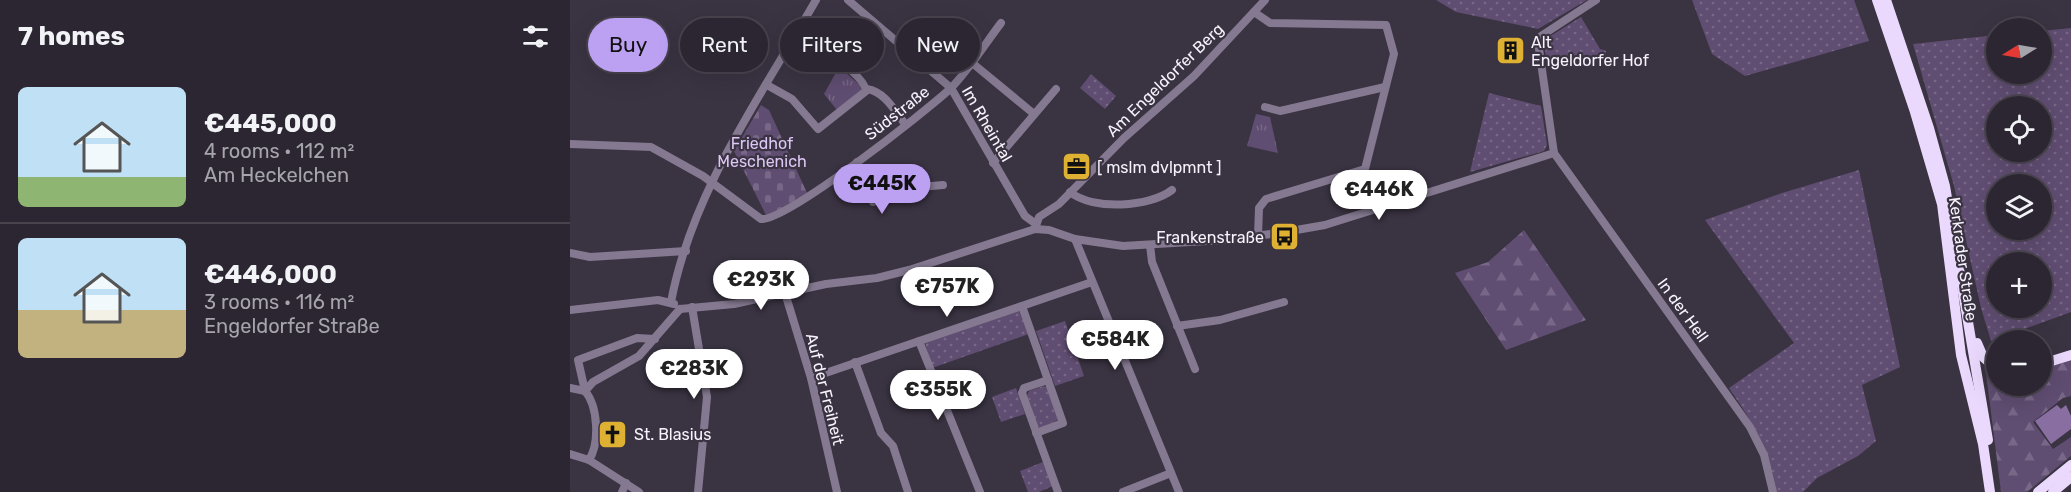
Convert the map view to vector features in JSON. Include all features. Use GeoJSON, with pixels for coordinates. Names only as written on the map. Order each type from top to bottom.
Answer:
{"type":"FeatureCollection","features":[{"type":"Feature","properties":{"kind":"highway","name":"Kerkrader Straße"},"geometry":{"type":"LineString","coordinates":[[1877,0],[1916,112],[1942,204],[1961,355],[1983,444],[1991,492]]}},
{"type":"Feature","properties":{"kind":"highway","name":"Kerkrader Straße"},"geometry":{"type":"LineString","coordinates":[[1886,0],[1944,178],[1984,406],[1991,492]]}},
{"type":"Feature","properties":{"kind":"highway"},"geometry":{"type":"LineString","coordinates":[[1970,321],[1981,353],[1986,358]]}},
{"type":"Feature","properties":{"kind":"highway"},"geometry":{"type":"LineString","coordinates":[[2052,361],[2071,355]]}},
{"type":"Feature","properties":{"kind":"highway"},"geometry":{"type":"LineString","coordinates":[[2038,492],[2071,465]]}},
{"type":"Feature","properties":{"kind":"highway"},"geometry":{"type":"LineString","coordinates":[[2053,492],[2071,477]]}},
{"type":"Feature","properties":{"kind":"street"},"geometry":{"type":"LineString","coordinates":[[806,18],[816,0]]}},
{"type":"Feature","properties":{"kind":"street","name":"Im Rheintal"},"geometry":{"type":"LineString","coordinates":[[848,0],[951,88],[1024,216],[1036,226]]}},
{"type":"Feature","properties":{"kind":"street","name":"Am Engeldorfer Berg"},"geometry":{"type":"LineString","coordinates":[[1036,226],[1039,217],[1070,192],[1110,152],[1194,76],[1265,0]]}},
{"type":"Feature","properties":{"kind":"street"},"geometry":{"type":"LineString","coordinates":[[585,391],[593,382],[639,356],[680,309],[734,304],[909,270],[1036,226],[1075,240],[1102,244],[1150,245],[1258,237],[1325,225],[1554,153],[1538,42],[1541,36],[1596,0]]}},
{"type":"Feature","properties":{"kind":"street"},"geometry":{"type":"LineString","coordinates":[[1254,12],[1270,23],[1386,25],[1394,54],[1365,169],[1266,199],[1259,208],[1258,237]]}},
{"type":"Feature","properties":{"kind":"street","name":"Südstraße"},"geometry":{"type":"LineString","coordinates":[[980,50],[1001,23]]}},
{"type":"Feature","properties":{"kind":"street"},"geometry":{"type":"LineString","coordinates":[[671,302],[686,251],[711,182],[780,63]]}},
{"type":"Feature","properties":{"kind":"street"},"geometry":{"type":"LineString","coordinates":[[980,69],[1034,114]]}},
{"type":"Feature","properties":{"kind":"street"},"geometry":{"type":"LineString","coordinates":[[851,72],[867,88],[874,90],[889,103],[905,124]]}},
{"type":"Feature","properties":{"kind":"street","name":"Südstraße"},"geometry":{"type":"LineString","coordinates":[[711,182],[761,219],[785,213],[818,192],[951,88],[963,72]]}},
{"type":"Feature","properties":{"kind":"street"},"geometry":{"type":"LineString","coordinates":[[767,85],[792,99],[818,129],[853,103],[867,88]]}},
{"type":"Feature","properties":{"kind":"street"},"geometry":{"type":"LineString","coordinates":[[1265,107],[1280,111],[1385,87]]}},
{"type":"Feature","properties":{"kind":"street"},"geometry":{"type":"LineString","coordinates":[[993,163],[1056,89]]}},
{"type":"Feature","properties":{"kind":"street"},"geometry":{"type":"LineString","coordinates":[[570,144],[645,145],[711,182]]}},
{"type":"Feature","properties":{"kind":"street","name":"In der Hell"},"geometry":{"type":"LineString","coordinates":[[1554,153],[1750,427],[1764,455],[1773,492]]}},
{"type":"Feature","properties":{"kind":"street"},"geometry":{"type":"LineString","coordinates":[[857,162],[873,202],[920,187],[943,185]]}},
{"type":"Feature","properties":{"kind":"street"},"geometry":{"type":"LineString","coordinates":[[1070,192],[1082,200],[1105,204],[1154,201],[1172,190]]}},
{"type":"Feature","properties":{"kind":"street"},"geometry":{"type":"LineString","coordinates":[[1075,240],[1179,492]]}},
{"type":"Feature","properties":{"kind":"street"},"geometry":{"type":"LineString","coordinates":[[1150,245],[1152,262],[1195,369]]}},
{"type":"Feature","properties":{"kind":"street"},"geometry":{"type":"LineString","coordinates":[[570,253],[590,257],[686,251]]}},
{"type":"Feature","properties":{"kind":"street"},"geometry":{"type":"LineString","coordinates":[[810,378],[1092,282]]}},
{"type":"Feature","properties":{"kind":"street","name":"Auf der Freiheit"},"geometry":{"type":"LineString","coordinates":[[785,293],[810,378],[837,492]]}},
{"type":"Feature","properties":{"kind":"street"},"geometry":{"type":"LineString","coordinates":[[570,310],[658,300],[671,302],[680,309]]}},
{"type":"Feature","properties":{"kind":"street"},"geometry":{"type":"LineString","coordinates":[[1177,326],[1220,320],[1284,302]]}},
{"type":"Feature","properties":{"kind":"street"},"geometry":{"type":"LineString","coordinates":[[1022,306],[1063,423],[1036,433]]}},
{"type":"Feature","properties":{"kind":"street"},"geometry":{"type":"LineString","coordinates":[[692,307],[707,397],[699,492]]}},
{"type":"Feature","properties":{"kind":"street"},"geometry":{"type":"LineString","coordinates":[[589,459],[592,454],[595,432],[590,397],[585,391],[578,360],[644,336],[655,339]]}},
{"type":"Feature","properties":{"kind":"street"},"geometry":{"type":"LineString","coordinates":[[919,341],[977,491]]}},
{"type":"Feature","properties":{"kind":"street"},"geometry":{"type":"LineString","coordinates":[[855,362],[881,433],[893,446],[908,492]]}},
{"type":"Feature","properties":{"kind":"street"},"geometry":{"type":"LineString","coordinates":[[1048,380],[1022,390],[1058,492]]}},
{"type":"Feature","properties":{"kind":"street"},"geometry":{"type":"LineString","coordinates":[[570,388],[585,391]]}},
{"type":"Feature","properties":{"kind":"street"},"geometry":{"type":"LineString","coordinates":[[570,454],[589,459],[639,492]]}},
{"type":"Feature","properties":{"kind":"street"},"geometry":{"type":"LineString","coordinates":[[1123,492],[1171,473]]}},
{"type":"Feature","properties":{"kind":"street"},"geometry":{"type":"LineString","coordinates":[[622,492],[626,483]]}},
{"type":"Feature","properties":{"kind":"green space"},"geometry":{"type":"Polygon","coordinates":[[[1436,0],[1587,0],[1538,29],[1456,12],[1436,0]]]}},
{"type":"Feature","properties":{"kind":"green space"},"geometry":{"type":"Polygon","coordinates":[[[1692,0],[1854,0],[1869,41],[1745,76],[1712,54],[1692,0]]]}},
{"type":"Feature","properties":{"kind":"green space"},"geometry":{"type":"Polygon","coordinates":[[[1581,17],[1600,49],[1606,51],[1606,58],[1547,67],[1544,40],[1581,17]]]}},
{"type":"Feature","properties":{"kind":"green space"},"geometry":{"type":"Polygon","coordinates":[[[2071,28],[2071,312],[2021,330],[1988,330],[1954,186],[1913,44],[1986,36],[1986,84],[2052,84],[2052,30],[2071,28]]]}},
{"type":"Feature","properties":{"kind":"green space"},"geometry":{"type":"Polygon","coordinates":[[[836,72],[845,72],[860,85],[861,90],[837,110],[824,94],[836,72]]]}},
{"type":"Feature","properties":{"kind":"green space"},"geometry":{"type":"Polygon","coordinates":[[[1091,74],[1116,96],[1105,109],[1080,88],[1091,74]]]}},
{"type":"Feature","properties":{"kind":"green space"},"geometry":{"type":"Polygon","coordinates":[[[1489,93],[1541,106],[1547,145],[1544,151],[1470,172],[1489,93]]]}},
{"type":"Feature","properties":{"kind":"green space","name":"Friedhof Meschenich"},"geometry":{"type":"Polygon","coordinates":[[[761,105],[769,110],[808,195],[782,210],[766,215],[734,151],[761,105]]]}},
{"type":"Feature","properties":{"kind":"green space"},"geometry":{"type":"Polygon","coordinates":[[[1256,114],[1270,117],[1278,153],[1247,146],[1256,114]]]}},
{"type":"Feature","properties":{"kind":"green space"},"geometry":{"type":"Polygon","coordinates":[[[1859,170],[1900,367],[1862,385],[1876,441],[1858,456],[1817,478],[1803,492],[1777,492],[1765,449],[1729,388],[1794,343],[1705,220],[1782,193],[1859,170]]]}},
{"type":"Feature","properties":{"kind":"green space"},"geometry":{"type":"Polygon","coordinates":[[[1524,230],[1586,320],[1506,350],[1455,273],[1488,262],[1524,230]]]}},
{"type":"Feature","properties":{"kind":"green space"},"geometry":{"type":"Polygon","coordinates":[[[1019,310],[1029,334],[932,368],[925,343],[1019,310]]]}},
{"type":"Feature","properties":{"kind":"green space"},"geometry":{"type":"Polygon","coordinates":[[[1065,321],[1084,376],[1055,386],[1036,331],[1065,321]]]}},
{"type":"Feature","properties":{"kind":"green space"},"geometry":{"type":"Polygon","coordinates":[[[2071,360],[2071,396],[2063,398],[2033,422],[2053,449],[2071,437],[2071,456],[2027,492],[2001,492],[1989,396],[2052,396],[2052,366],[2071,360]]]}},
{"type":"Feature","properties":{"kind":"green space"},"geometry":{"type":"Polygon","coordinates":[[[1047,387],[1058,420],[1041,428],[1037,426],[1027,395],[1029,391],[1047,387]]]}},
{"type":"Feature","properties":{"kind":"green space"},"geometry":{"type":"Polygon","coordinates":[[[1016,388],[1025,414],[1001,422],[992,397],[1016,388]]]}},
{"type":"Feature","properties":{"kind":"green space"},"geometry":{"type":"Polygon","coordinates":[[[1043,462],[1053,486],[1039,492],[1028,492],[1020,471],[1043,462]]]}},
{"type":"Feature","properties":{"kind":"shaded area"},"geometry":{"type":"Polygon","coordinates":[[[2057,405],[2061,409],[2066,405],[2071,416],[2071,429],[2051,444],[2035,421],[2057,405]]]}},
{"type":"Feature","properties":{"kind":"place","name":"Alt Engeldorfer Hof"},"geometry":{"type":"Point","coordinates":[1510,51]}},
{"type":"Feature","properties":{"kind":"place","name":"[ mslm dvlpmnt ]"},"geometry":{"type":"Point","coordinates":[1076,167]}},
{"type":"Feature","properties":{"kind":"place","name":"Frankenstraße"},"geometry":{"type":"Point","coordinates":[1285,237]}},
{"type":"Feature","properties":{"kind":"place","name":"St. Blasius"},"geometry":{"type":"Point","coordinates":[613,434]}}]}
